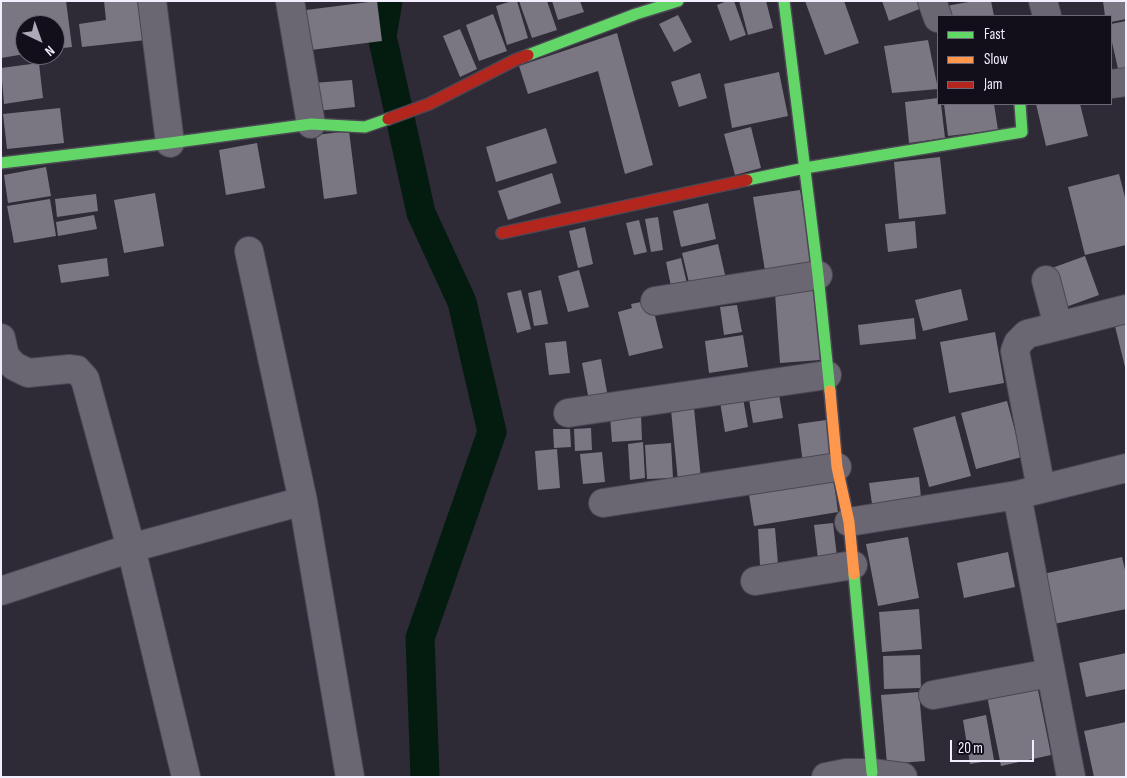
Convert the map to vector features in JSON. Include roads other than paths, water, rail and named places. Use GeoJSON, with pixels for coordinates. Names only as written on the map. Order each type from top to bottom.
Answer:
{"type":"FeatureCollection","features":[{"type":"Feature","properties":{"kind":"street"},"geometry":{"type":"LineString","coordinates":[[152,1],[170,143]]}},
{"type":"Feature","properties":{"kind":"street"},"geometry":{"type":"LineString","coordinates":[[290,1],[311,124]]}},
{"type":"Feature","properties":{"kind":"street"},"geometry":{"type":"LineString","coordinates":[[1,163],[311,124],[365,127],[429,104],[514,60],[636,8],[678,1]]}},
{"type":"Feature","properties":{"kind":"street"},"geometry":{"type":"LineString","coordinates":[[784,1],[818,275],[837,467],[849,522],[853,565],[848,775],[904,777]]}},
{"type":"Feature","properties":{"kind":"street"},"geometry":{"type":"LineString","coordinates":[[932,1],[937,15]]}},
{"type":"Feature","properties":{"kind":"street"},"geometry":{"type":"LineString","coordinates":[[1043,1],[1047,15]]}},
{"type":"Feature","properties":{"kind":"street"},"geometry":{"type":"LineString","coordinates":[[1112,84],[1126,82]]}},
{"type":"Feature","properties":{"kind":"street"},"geometry":{"type":"LineString","coordinates":[[502,233],[805,168],[1022,132],[1020,105]]}},
{"type":"Feature","properties":{"kind":"street"},"geometry":{"type":"LineString","coordinates":[[249,251],[303,501],[350,777]]}},
{"type":"Feature","properties":{"kind":"street"},"geometry":{"type":"LineString","coordinates":[[656,301],[818,275]]}},
{"type":"Feature","properties":{"kind":"street"},"geometry":{"type":"LineString","coordinates":[[1046,280],[1058,326]]}},
{"type":"Feature","properties":{"kind":"street"},"geometry":{"type":"LineString","coordinates":[[1071,777],[1050,672],[1029,492],[1016,352],[1018,343],[1027,334],[1126,308]]}},
{"type":"Feature","properties":{"kind":"street"},"geometry":{"type":"LineString","coordinates":[[1,338],[5,356],[14,366],[28,372],[77,370],[85,379],[131,548],[186,777]]}},
{"type":"Feature","properties":{"kind":"street"},"geometry":{"type":"LineString","coordinates":[[568,413],[827,375]]}},
{"type":"Feature","properties":{"kind":"street"},"geometry":{"type":"LineString","coordinates":[[604,502],[837,467]]}},
{"type":"Feature","properties":{"kind":"street"},"geometry":{"type":"LineString","coordinates":[[849,522],[1029,492],[1126,468]]}},
{"type":"Feature","properties":{"kind":"street"},"geometry":{"type":"LineString","coordinates":[[1,591],[131,548],[303,501]]}},
{"type":"Feature","properties":{"kind":"street"},"geometry":{"type":"LineString","coordinates":[[755,581],[853,565]]}},
{"type":"Feature","properties":{"kind":"street"},"geometry":{"type":"LineString","coordinates":[[933,695],[1050,672]]}},
{"type":"Feature","properties":{"kind":"waterway"},"geometry":{"type":"LineString","coordinates":[[388,1],[382,36],[421,213],[462,302],[492,432],[420,638],[425,777]]}}]}
